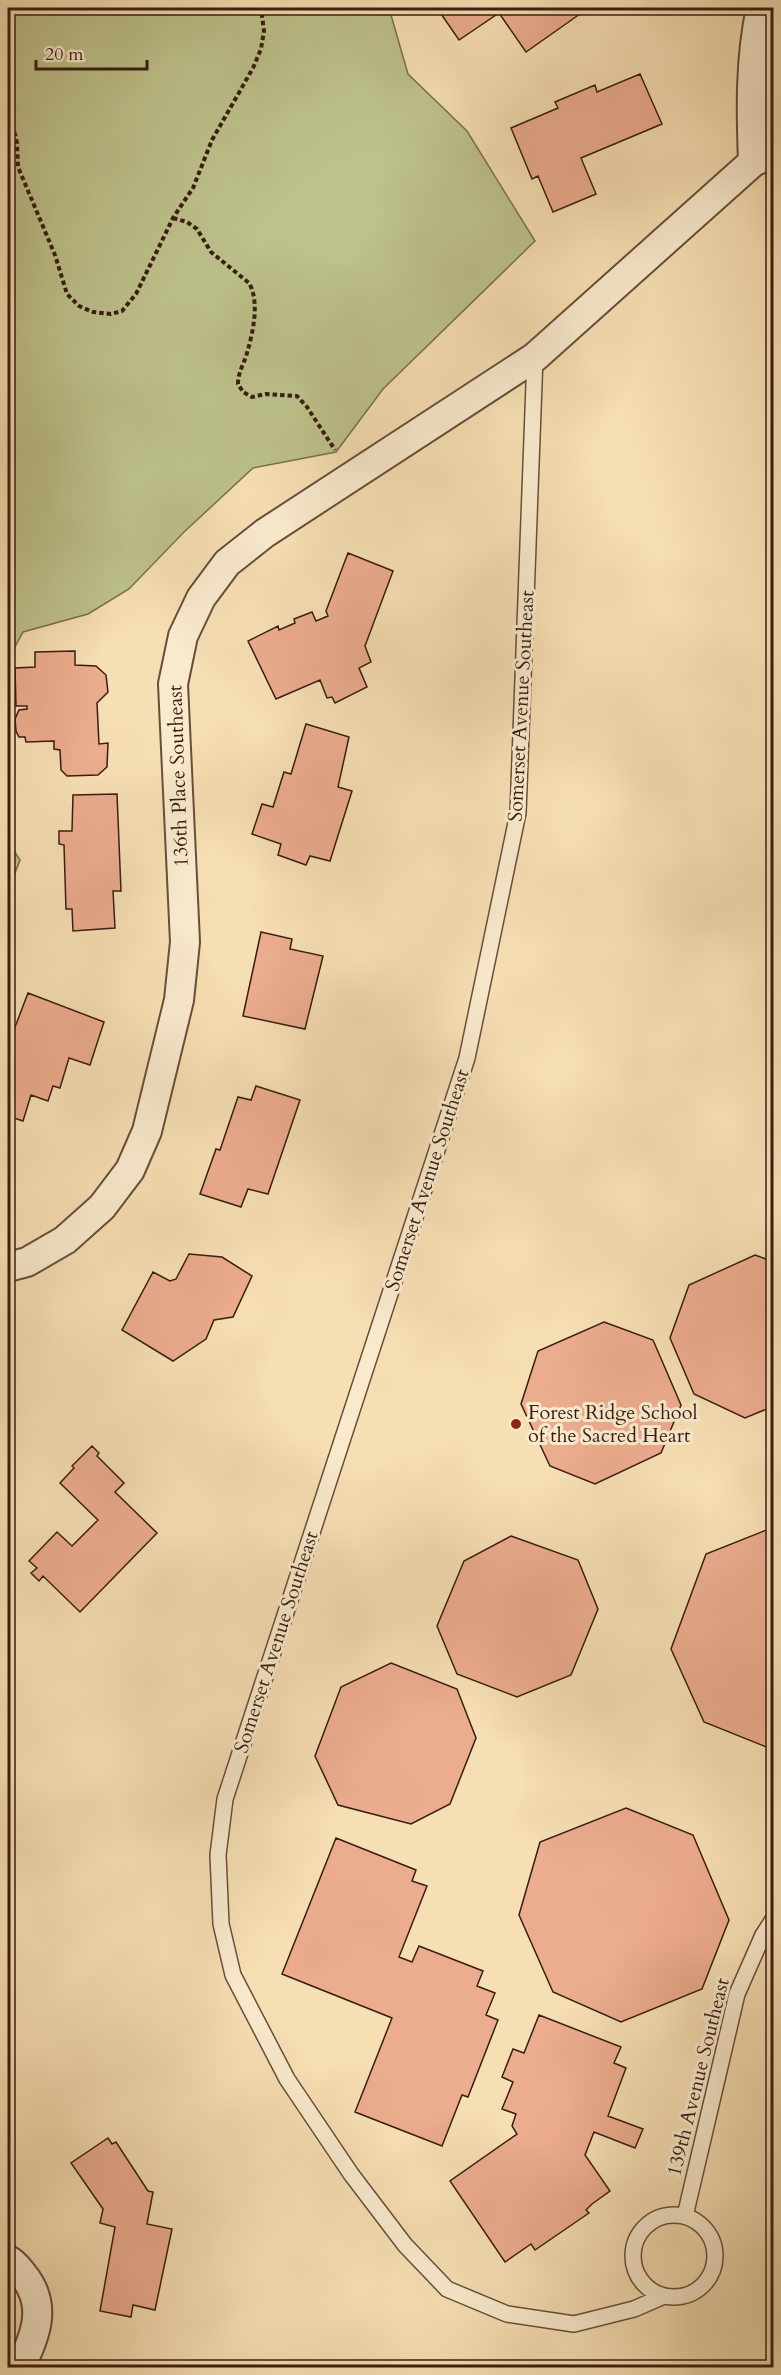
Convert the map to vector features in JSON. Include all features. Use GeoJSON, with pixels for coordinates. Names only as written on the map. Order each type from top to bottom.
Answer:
{"type":"FeatureCollection","features":[{"type":"Feature","properties":{"kind":"street"},"geometry":{"type":"LineString","coordinates":[[535,357],[763,158],[750,108],[755,37],[761,8]]}},
{"type":"Feature","properties":{"kind":"street","name":"136th Place Southeast"},"geometry":{"type":"LineString","coordinates":[[8,1267],[27,1262],[65,1240],[102,1208],[130,1170],[147,1131],[179,1000],[185,942],[172,684],[183,636],[201,598],[227,563],[265,534],[535,357]]}},
{"type":"Feature","properties":{"kind":"street"},"geometry":{"type":"LineString","coordinates":[[8,2260],[30,2284],[39,2313],[34,2339],[20,2367]]}},
{"type":"Feature","properties":{"kind":"lane","name":"Somerset Avenue Southeast"},"geometry":{"type":"LineString","coordinates":[[535,357],[518,813],[469,1046],[225,1799],[218,1855],[221,1924],[233,1976],[287,2079],[351,2174],[405,2246],[447,2289],[507,2314],[574,2324],[634,2309],[664,2296]]}},
{"type":"Feature","properties":{"kind":"lane","name":"139th Avenue Southeast"},"geometry":{"type":"LineString","coordinates":[[685,2216],[737,1994],[763,1935],[774,1918]]}},
{"type":"Feature","properties":{"kind":"lane"},"geometry":{"type":"LineString","coordinates":[[666,2216],[685,2216],[698,2222],[708,2232],[714,2245],[716,2259],[712,2272],[704,2284],[693,2292],[680,2296],[664,2296],[653,2291],[636,2271],[633,2258],[635,2245],[648,2224],[666,2216]]}},
{"type":"Feature","properties":{"kind":"path"},"geometry":{"type":"LineString","coordinates":[[8,80],[18,167],[55,255],[68,294],[79,306],[93,312],[111,314],[122,311],[136,294],[174,218],[193,188],[206,152],[261,49],[264,31],[261,8]]}},
{"type":"Feature","properties":{"kind":"path"},"geometry":{"type":"LineString","coordinates":[[174,218],[187,222],[197,229],[211,252],[249,283],[253,290],[256,300],[247,354],[238,375],[238,384],[243,392],[252,397],[266,394],[297,396],[308,407],[336,452]]}},
{"type":"Feature","properties":{"kind":"green space"},"geometry":{"type":"Polygon","coordinates":[[[8,8],[389,8],[408,74],[467,131],[535,241],[383,389],[336,452],[253,468],[184,532],[129,589],[88,614],[23,632],[8,660],[8,8]]]}},
{"type":"Feature","properties":{"kind":"green space"},"geometry":{"type":"Polygon","coordinates":[[[8,841],[20,860],[8,891],[8,841]]]}},
{"type":"Feature","properties":{"kind":"building"},"geometry":{"type":"Polygon","coordinates":[[[437,8],[587,9],[526,52],[499,13],[459,40],[437,8]]]}},
{"type":"Feature","properties":{"kind":"building"},"geometry":{"type":"Polygon","coordinates":[[[640,74],[662,124],[581,158],[596,194],[553,212],[538,176],[532,179],[511,128],[558,108],[555,102],[595,85],[597,92],[640,74]]]}},
{"type":"Feature","properties":{"kind":"building"},"geometry":{"type":"Polygon","coordinates":[[[348,553],[393,571],[365,646],[371,662],[359,668],[367,687],[335,703],[332,697],[327,698],[320,680],[276,699],[248,641],[278,626],[279,630],[295,623],[294,619],[312,612],[316,621],[328,616],[326,611],[348,553]]]}},
{"type":"Feature","properties":{"kind":"building"},"geometry":{"type":"Polygon","coordinates":[[[75,651],[75,665],[96,666],[106,675],[108,692],[97,703],[99,744],[108,743],[107,767],[98,775],[67,776],[61,770],[60,750],[54,749],[54,741],[26,742],[25,737],[19,737],[16,731],[15,719],[19,710],[27,709],[27,706],[16,706],[15,668],[35,667],[35,652],[75,651]]]}},
{"type":"Feature","properties":{"kind":"building"},"geometry":{"type":"Polygon","coordinates":[[[306,724],[349,737],[338,787],[352,791],[330,861],[310,856],[306,865],[278,855],[281,844],[252,834],[262,804],[273,807],[284,772],[291,774],[306,724]]]}},
{"type":"Feature","properties":{"kind":"building"},"geometry":{"type":"Polygon","coordinates":[[[117,794],[121,891],[113,891],[115,928],[73,931],[72,909],[66,909],[64,845],[59,844],[59,831],[72,831],[73,795],[117,794]]]}},
{"type":"Feature","properties":{"kind":"building"},"geometry":{"type":"Polygon","coordinates":[[[261,932],[292,939],[290,949],[323,956],[305,1029],[243,1016],[261,932]]]}},
{"type":"Feature","properties":{"kind":"building"},"geometry":{"type":"Polygon","coordinates":[[[28,993],[104,1022],[90,1065],[69,1058],[60,1088],[53,1086],[48,1101],[31,1095],[23,1121],[8,1116],[8,1033],[12,1035],[28,993]]]}},
{"type":"Feature","properties":{"kind":"building"},"geometry":{"type":"Polygon","coordinates":[[[256,1086],[300,1100],[268,1194],[248,1189],[241,1207],[200,1194],[216,1149],[220,1150],[238,1097],[251,1100],[256,1086]]]}},
{"type":"Feature","properties":{"kind":"building"},"geometry":{"type":"Polygon","coordinates":[[[189,1254],[222,1257],[252,1276],[233,1317],[214,1320],[206,1339],[173,1361],[122,1330],[153,1272],[170,1281],[176,1279],[189,1254]]]}},
{"type":"Feature","properties":{"kind":"building"},"geometry":{"type":"Polygon","coordinates":[[[755,1255],[774,1262],[774,1406],[745,1418],[694,1394],[670,1338],[689,1285],[755,1255]]]}},
{"type":"Feature","properties":{"kind":"building"},"geometry":{"type":"Polygon","coordinates":[[[604,1322],[653,1340],[681,1405],[661,1453],[595,1484],[550,1466],[521,1404],[538,1351],[604,1322]]]}},
{"type":"Feature","properties":{"kind":"building"},"geometry":{"type":"Polygon","coordinates":[[[92,1446],[99,1453],[97,1456],[124,1483],[115,1492],[157,1533],[80,1612],[43,1576],[39,1581],[31,1573],[37,1568],[29,1561],[57,1532],[72,1546],[98,1520],[60,1483],[74,1468],[72,1466],[92,1446]]]}},
{"type":"Feature","properties":{"kind":"building"},"geometry":{"type":"Polygon","coordinates":[[[774,1527],[774,1750],[704,1722],[671,1649],[706,1554],[774,1527]]]}},
{"type":"Feature","properties":{"kind":"building"},"geometry":{"type":"Polygon","coordinates":[[[511,1536],[578,1560],[598,1609],[571,1675],[517,1697],[457,1674],[437,1626],[464,1561],[511,1536]]]}},
{"type":"Feature","properties":{"kind":"building"},"geometry":{"type":"Polygon","coordinates":[[[391,1663],[457,1689],[476,1738],[450,1804],[411,1824],[338,1805],[315,1756],[341,1687],[391,1663]]]}},
{"type":"Feature","properties":{"kind":"building"},"geometry":{"type":"Polygon","coordinates":[[[626,1808],[693,1835],[729,1920],[702,1989],[621,2022],[553,1992],[519,1915],[540,1842],[626,1808]]]}},
{"type":"Feature","properties":{"kind":"building"},"geometry":{"type":"Polygon","coordinates":[[[336,1838],[416,1870],[412,1881],[427,1886],[399,1957],[412,1962],[419,1946],[483,1971],[477,1986],[495,1993],[486,2015],[498,2020],[468,2097],[462,2095],[442,2146],[355,2112],[392,2018],[282,1974],[336,1838]]]}},
{"type":"Feature","properties":{"kind":"building"},"geometry":{"type":"Polygon","coordinates":[[[539,2015],[621,2047],[614,2063],[626,2068],[608,2116],[643,2129],[635,2148],[594,2132],[585,2155],[610,2191],[586,2210],[589,2213],[535,2250],[531,2244],[505,2262],[450,2181],[517,2134],[512,2126],[516,2114],[502,2109],[513,2082],[502,2077],[513,2049],[524,2053],[539,2015]]]}},
{"type":"Feature","properties":{"kind":"building"},"geometry":{"type":"Polygon","coordinates":[[[108,2138],[112,2144],[116,2142],[148,2191],[153,2192],[147,2224],[172,2229],[155,2310],[133,2305],[131,2317],[100,2311],[115,2227],[100,2223],[103,2209],[71,2163],[108,2138]]]}},
{"type":"Feature","properties":{"kind":"place","name":"Forest Ridge School of the Sacred Heart"},"geometry":{"type":"Point","coordinates":[516,1424]}}]}
